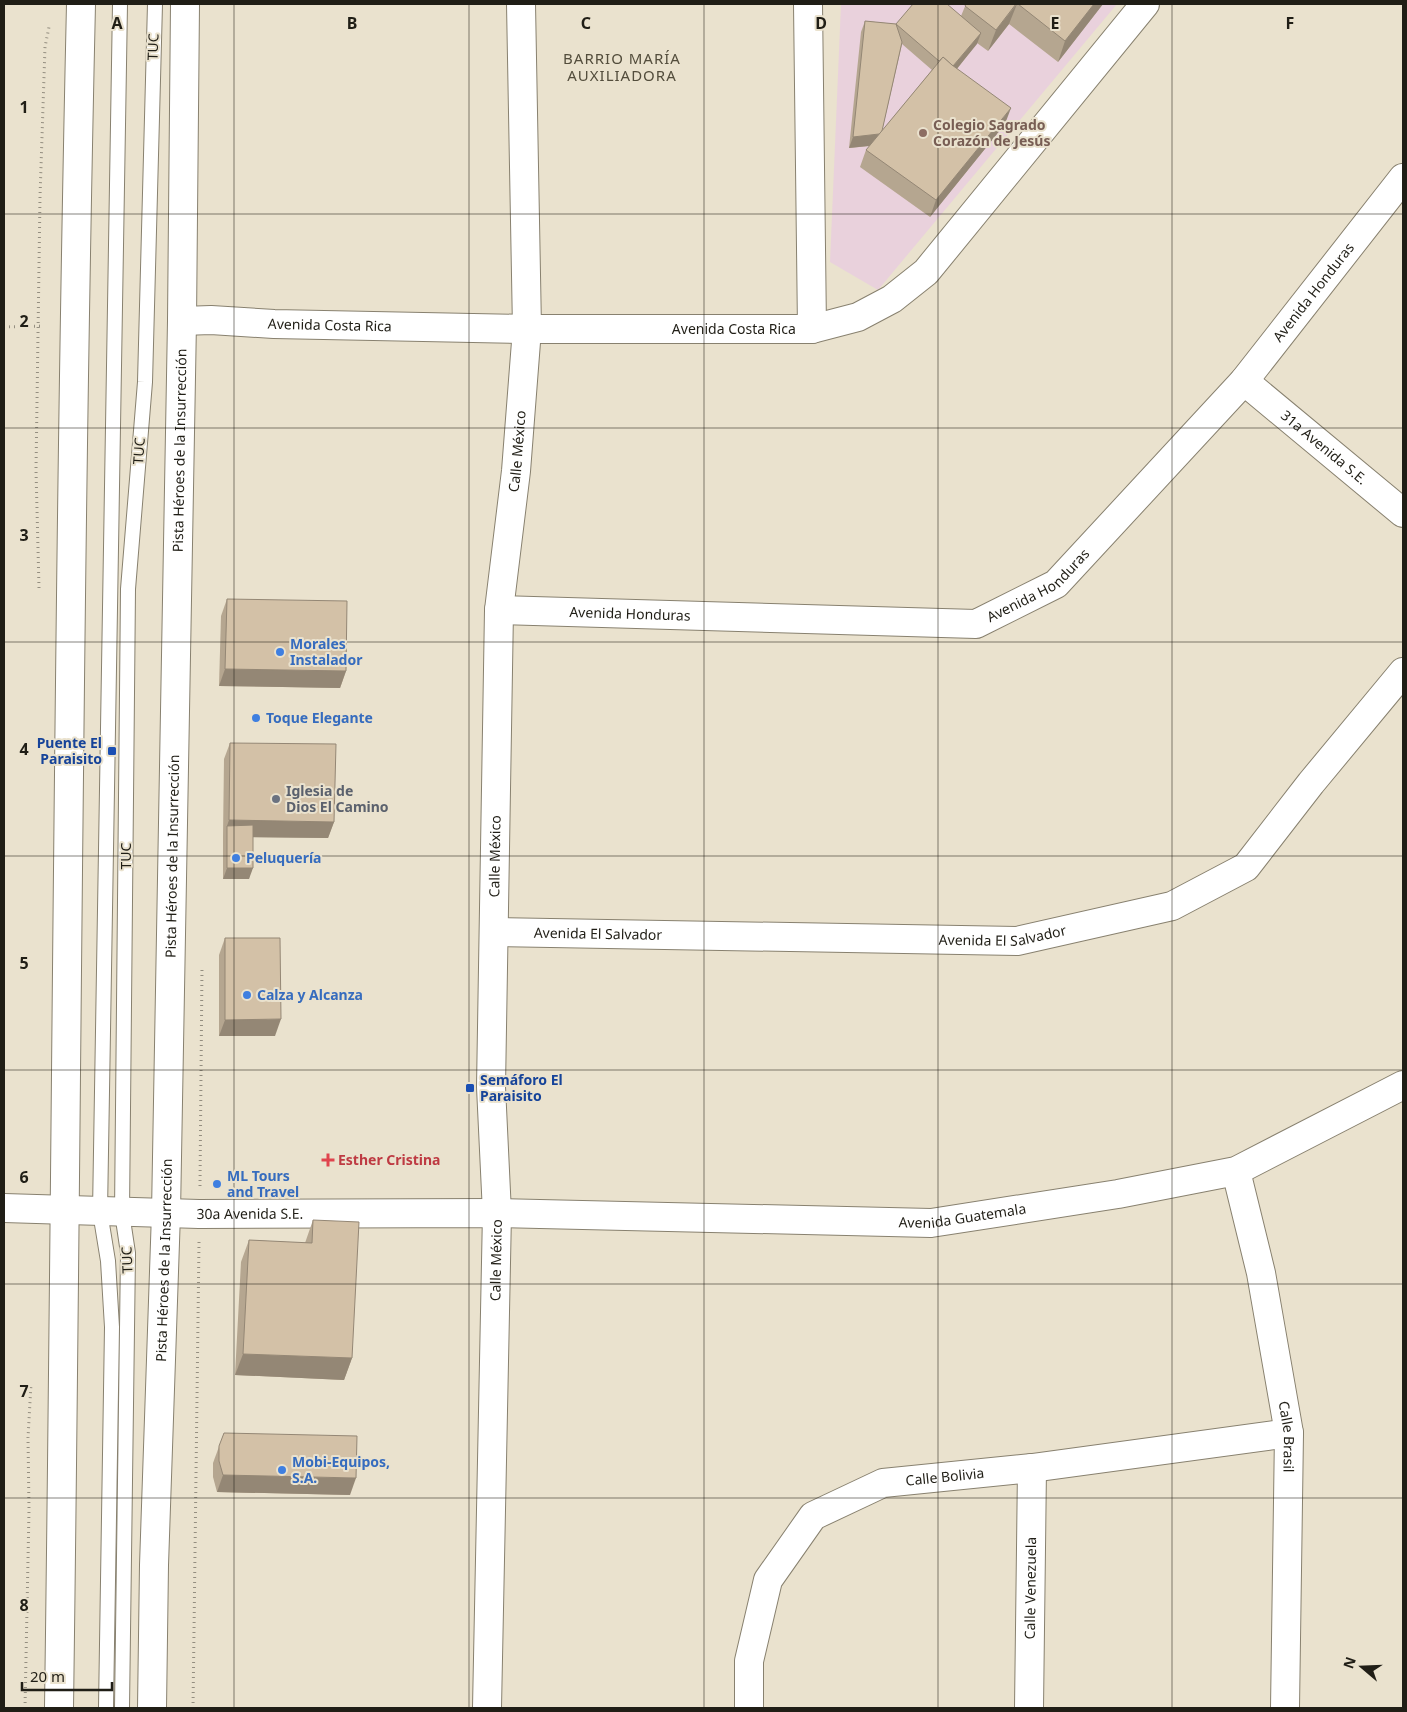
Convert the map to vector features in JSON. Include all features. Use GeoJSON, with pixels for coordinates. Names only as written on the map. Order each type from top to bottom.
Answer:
{"type":"FeatureCollection","features":[{"type":"Feature","properties":{"kind":"street"},"geometry":{"type":"LineString","coordinates":[[59,1708],[66,1211],[68,762],[81,4]]}},
{"type":"Feature","properties":{"kind":"street","name":"Pista Héroes de la Insurrección"},"geometry":{"type":"LineString","coordinates":[[152,1708],[154,1566],[166,1213],[182,321],[184,4]]}},
{"type":"Feature","properties":{"kind":"street","name":"Calle México"},"geometry":{"type":"LineString","coordinates":[[487,1708],[497,1213],[492,1087],[499,610],[516,471],[527,329],[521,4]]}},
{"type":"Feature","properties":{"kind":"street"},"geometry":{"type":"LineString","coordinates":[[808,4],[812,329]]}},
{"type":"Feature","properties":{"kind":"street","name":"Avenida Costa Rica"},"geometry":{"type":"LineString","coordinates":[[182,321],[211,320],[274,324],[527,329],[812,329],[858,318],[892,299],[926,272],[1145,4]]}},
{"type":"Feature","properties":{"kind":"street","name":"Avenida Honduras"},"geometry":{"type":"LineString","coordinates":[[499,610],[976,624],[1056,584],[1244,381],[1403,178]]}},
{"type":"Feature","properties":{"kind":"street","name":"31a Avenida S.E."},"geometry":{"type":"LineString","coordinates":[[1244,381],[1403,513]]}},
{"type":"Feature","properties":{"kind":"street","name":"Avenida El Salvador"},"geometry":{"type":"LineString","coordinates":[[494,932],[1017,941],[1172,906],[1246,867],[1403,672]]}},
{"type":"Feature","properties":{"kind":"street","name":"Avenida Guatemala"},"geometry":{"type":"LineString","coordinates":[[497,1213],[932,1223],[1118,1194],[1236,1171],[1403,1085]]}},
{"type":"Feature","properties":{"kind":"street","name":"Calle Brasil"},"geometry":{"type":"LineString","coordinates":[[1236,1171],[1261,1272],[1289,1433],[1285,1708]]}},
{"type":"Feature","properties":{"kind":"street","name":"30a Avenida S.E."},"geometry":{"type":"LineString","coordinates":[[4,1208],[166,1213],[497,1213]]}},
{"type":"Feature","properties":{"kind":"street","name":"Calle Bolivia"},"geometry":{"type":"LineString","coordinates":[[749,1708],[749,1661],[768,1580],[812,1516],[883,1483],[1032,1468],[1289,1433]]}},
{"type":"Feature","properties":{"kind":"street","name":"Calle Venezuela"},"geometry":{"type":"LineString","coordinates":[[1029,1708],[1032,1468]]}},
{"type":"Feature","properties":{"kind":"lane","name":"TUC"},"geometry":{"type":"LineString","coordinates":[[120,4],[111,1212],[128,1253],[122,1708]]}},
{"type":"Feature","properties":{"kind":"lane","name":"TUC"},"geometry":{"type":"LineString","coordinates":[[106,1708],[112,1327],[108,1261],[111,1212],[128,589],[144,382],[155,4]]}},
{"type":"Feature","properties":{"kind":"path"},"geometry":{"type":"LineString","coordinates":[[4,327],[44,326]]}},
{"type":"Feature","properties":{"kind":"shaded area","name":"Colegio Sagrado Corazón de Jesús"},"geometry":{"type":"Polygon","coordinates":[[[841,4],[1117,4],[878,290],[830,262],[841,4]]]}},
{"type":"Feature","properties":{"kind":"building"},"geometry":{"type":"Polygon","coordinates":[[[913,4],[947,4],[981,33],[953,66],[943,57],[939,61],[896,24],[913,4]]]}},
{"type":"Feature","properties":{"kind":"building"},"geometry":{"type":"Polygon","coordinates":[[[966,4],[1016,4],[996,30],[965,6],[966,4]]]}},
{"type":"Feature","properties":{"kind":"building"},"geometry":{"type":"Polygon","coordinates":[[[1018,4],[1094,4],[1065,41],[1018,4]]]}},
{"type":"Feature","properties":{"kind":"building"},"geometry":{"type":"Polygon","coordinates":[[[865,21],[896,24],[902,42],[882,131],[879,134],[853,137],[865,21]]]}},
{"type":"Feature","properties":{"kind":"building"},"geometry":{"type":"Polygon","coordinates":[[[943,57],[1011,108],[936,200],[866,150],[943,57]]]}},
{"type":"Feature","properties":{"kind":"building","name":"Morales Instalador"},"geometry":{"type":"Polygon","coordinates":[[[227,599],[347,601],[346,671],[225,669],[227,599]]]}},
{"type":"Feature","properties":{"kind":"building","name":"Iglesia de Dios El Camino"},"geometry":{"type":"Polygon","coordinates":[[[230,743],[336,744],[334,822],[229,820],[230,743]]]}},
{"type":"Feature","properties":{"kind":"building","name":"Peluquería"},"geometry":{"type":"Polygon","coordinates":[[[253,825],[253,868],[227,868],[227,826],[253,825]]]}},
{"type":"Feature","properties":{"kind":"building","name":"Calza y Alcanza"},"geometry":{"type":"Polygon","coordinates":[[[225,938],[280,938],[281,1019],[225,1020],[225,938]]]}},
{"type":"Feature","properties":{"kind":"building"},"geometry":{"type":"Polygon","coordinates":[[[313,1220],[359,1222],[352,1358],[243,1354],[249,1240],[312,1243],[313,1220]]]}},
{"type":"Feature","properties":{"kind":"building"},"geometry":{"type":"Polygon","coordinates":[[[224,1433],[357,1436],[356,1478],[223,1475],[219,1461],[219,1446],[224,1433]]]}},
{"type":"Feature","properties":{"kind":"place","name":"Colegio Sagrado Corazón de Jesús"},"geometry":{"type":"Point","coordinates":[923,133]}},
{"type":"Feature","properties":{"kind":"place","name":"Morales Instalador"},"geometry":{"type":"Point","coordinates":[280,652]}},
{"type":"Feature","properties":{"kind":"place","name":"Toque Elegante"},"geometry":{"type":"Point","coordinates":[256,718]}},
{"type":"Feature","properties":{"kind":"place","name":"Puente El Paraisito"},"geometry":{"type":"Point","coordinates":[112,751]}},
{"type":"Feature","properties":{"kind":"place","name":"Iglesia de Dios El Camino"},"geometry":{"type":"Point","coordinates":[276,799]}},
{"type":"Feature","properties":{"kind":"place","name":"Peluquería"},"geometry":{"type":"Point","coordinates":[236,858]}},
{"type":"Feature","properties":{"kind":"place","name":"Calza y Alcanza"},"geometry":{"type":"Point","coordinates":[247,995]}},
{"type":"Feature","properties":{"kind":"place","name":"Semáforo El Paraisito"},"geometry":{"type":"Point","coordinates":[470,1088]}},
{"type":"Feature","properties":{"kind":"place","name":"Esther Cristina"},"geometry":{"type":"Point","coordinates":[328,1160]}},
{"type":"Feature","properties":{"kind":"place","name":"ML Tours and Travel"},"geometry":{"type":"Point","coordinates":[217,1184]}},
{"type":"Feature","properties":{"kind":"place","name":"Mobi-Equipos, S.A."},"geometry":{"type":"Point","coordinates":[282,1470]}},
{"type":"Feature","properties":{"kind":"district","name":"BARRIO MARÍA AUXILIADORA"},"geometry":{"type":"Point","coordinates":[622,68]}}]}
